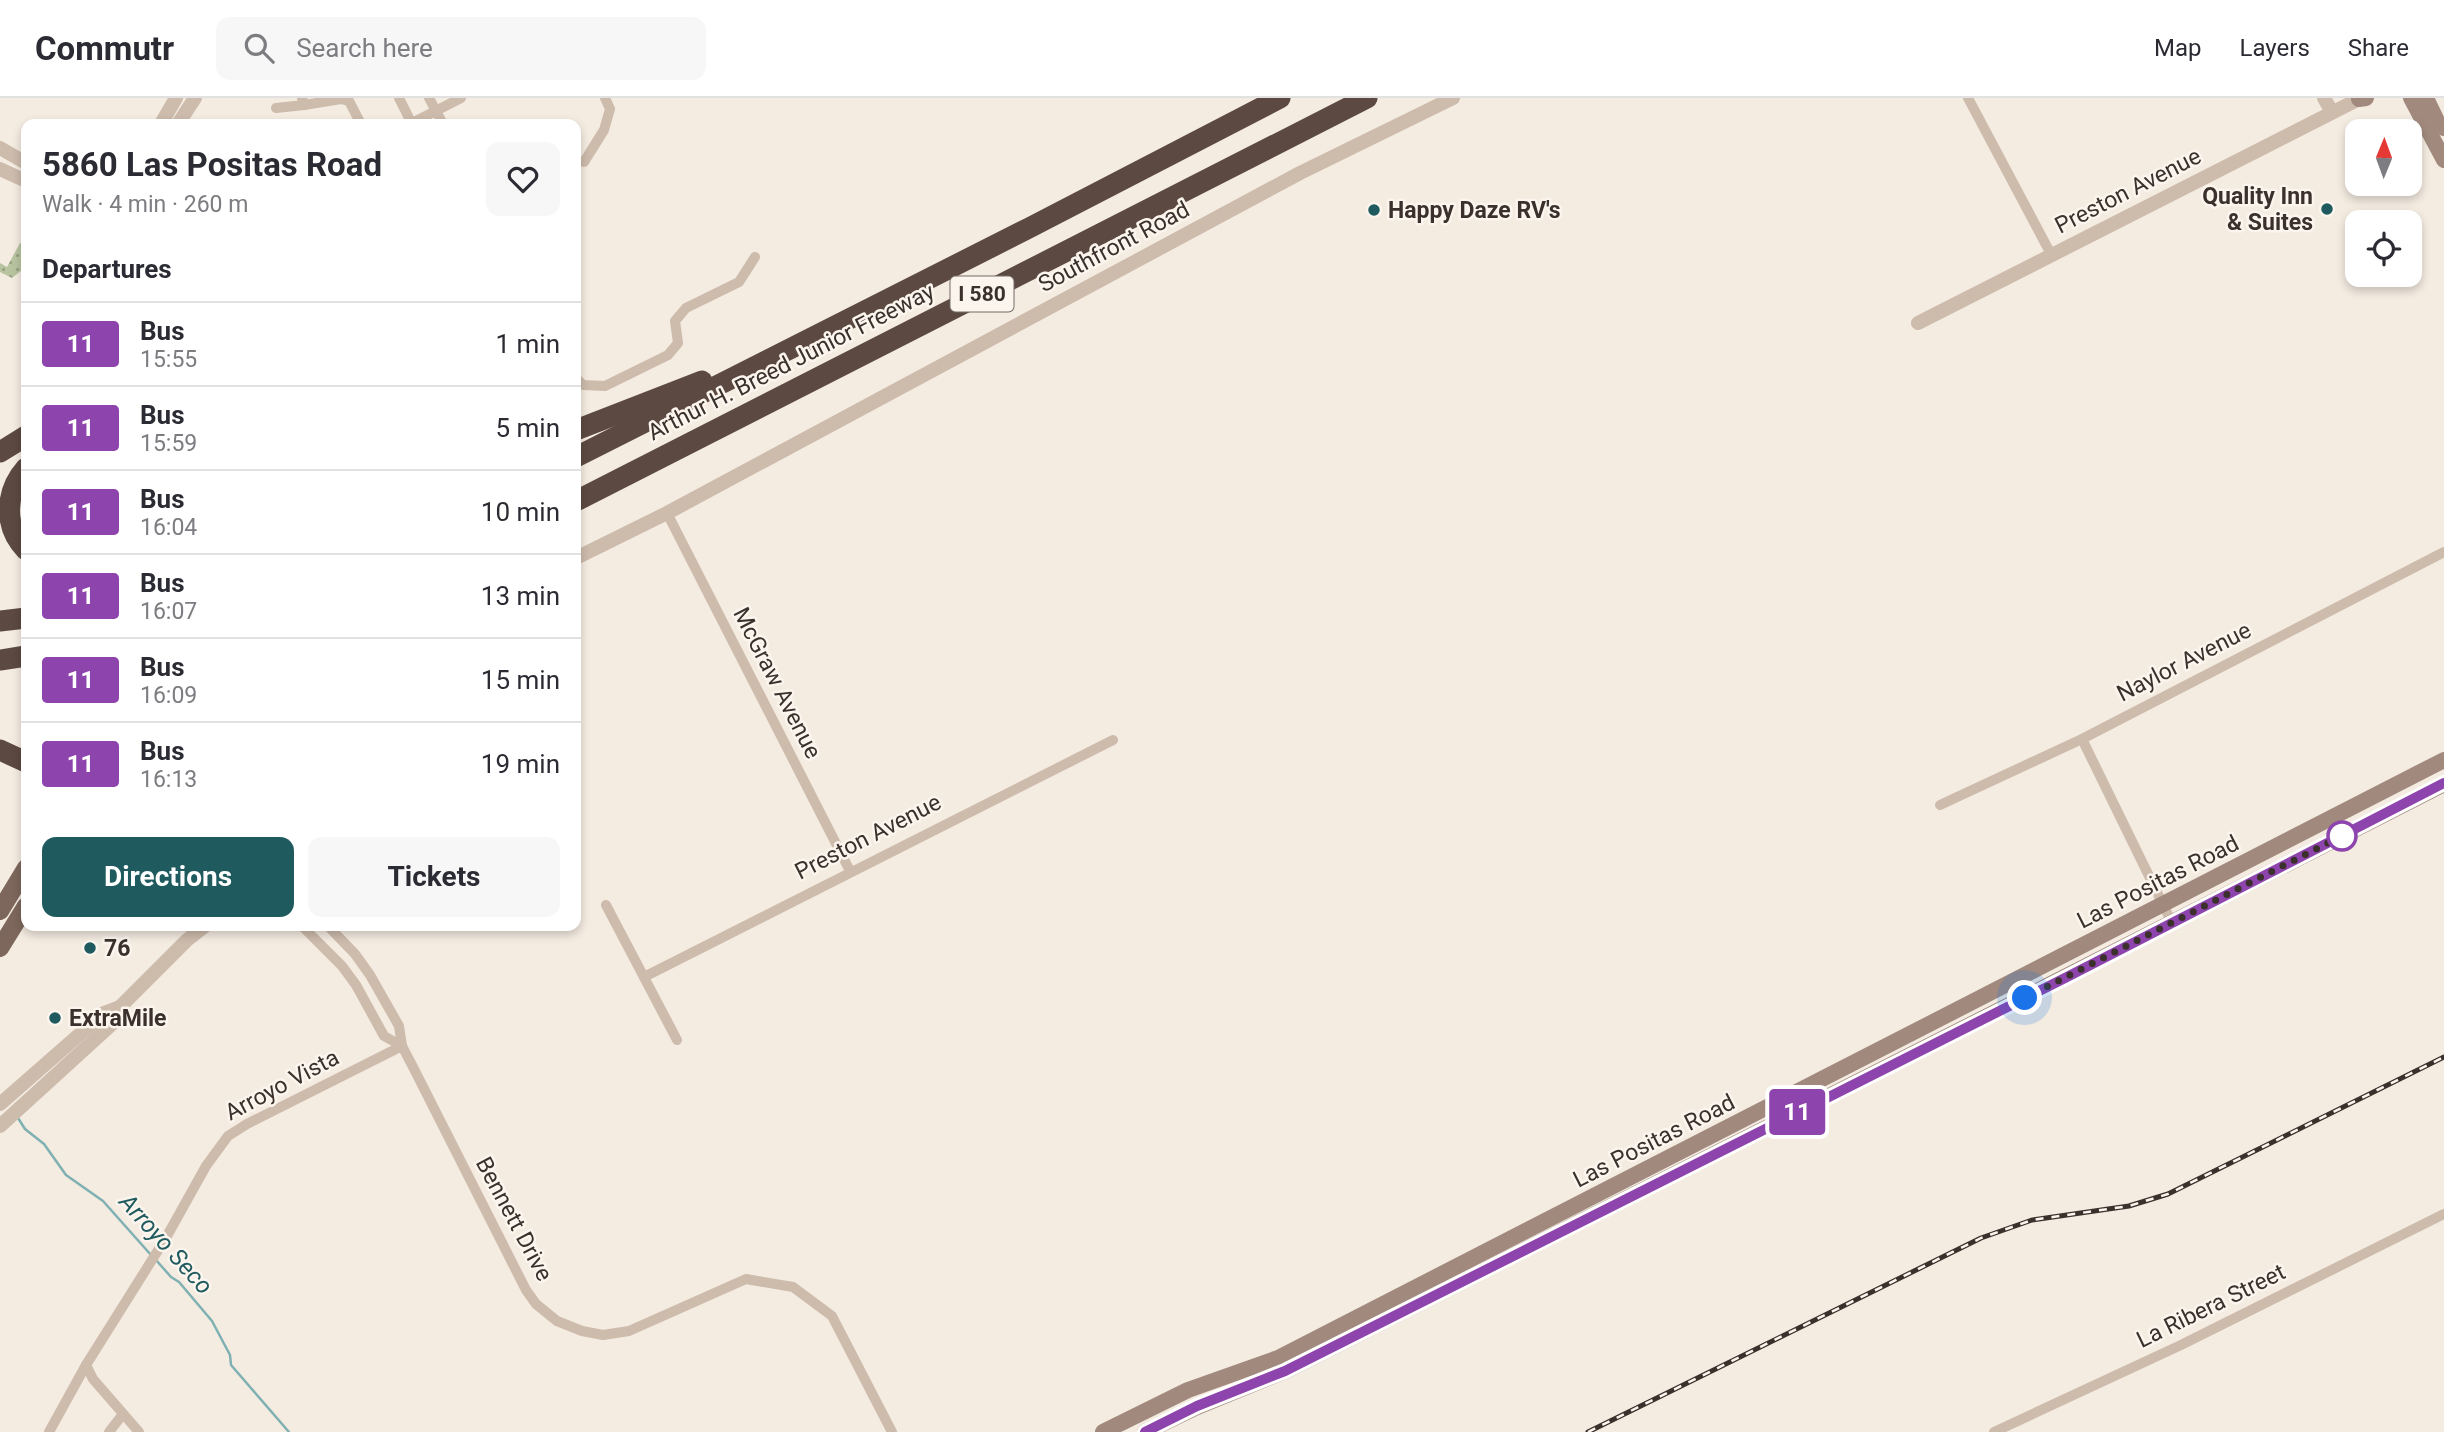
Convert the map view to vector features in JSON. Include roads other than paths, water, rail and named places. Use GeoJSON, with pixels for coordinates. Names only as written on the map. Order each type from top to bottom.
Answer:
{"type":"FeatureCollection","features":[{"type":"Feature","properties":{"kind":"highway","name":"Arthur H. Breed Junior Freeway"},"geometry":{"type":"LineString","coordinates":[[581,455],[1030,228],[1280,98]]}},
{"type":"Feature","properties":{"kind":"highway","name":"Arthur H. Breed Junior Freeway"},"geometry":{"type":"LineString","coordinates":[[581,499],[1367,98]]}},
{"type":"Feature","properties":{"kind":"highway"},"geometry":{"type":"LineString","coordinates":[[581,428],[805,340]]}},
{"type":"Feature","properties":{"kind":"highway"},"geometry":{"type":"LineString","coordinates":[[0,452],[21,439]]}},
{"type":"Feature","properties":{"kind":"highway"},"geometry":{"type":"LineString","coordinates":[[21,475],[13,486],[9,504],[11,524],[21,544]]}},
{"type":"Feature","properties":{"kind":"highway"},"geometry":{"type":"LineString","coordinates":[[581,509],[597,491]]}},
{"type":"Feature","properties":{"kind":"highway"},"geometry":{"type":"LineString","coordinates":[[0,621],[21,619]]}},
{"type":"Feature","properties":{"kind":"highway"},"geometry":{"type":"LineString","coordinates":[[0,660],[21,657]]}},
{"type":"Feature","properties":{"kind":"highway"},"geometry":{"type":"LineString","coordinates":[[0,750],[21,759]]}},
{"type":"Feature","properties":{"kind":"main road"},"geometry":{"type":"LineString","coordinates":[[2359,98],[2366,98]]}},
{"type":"Feature","properties":{"kind":"main road"},"geometry":{"type":"LineString","coordinates":[[2414,98],[2444,128]]}},
{"type":"Feature","properties":{"kind":"main road"},"geometry":{"type":"LineString","coordinates":[[2414,98],[2444,160]]}},
{"type":"Feature","properties":{"kind":"main road"},"geometry":{"type":"LineString","coordinates":[[2436,98],[2444,114]]}},
{"type":"Feature","properties":{"kind":"main road","name":"Las Positas Road"},"geometry":{"type":"LineString","coordinates":[[1103,1432],[1188,1390],[1290,1352],[2444,760]]}},
{"type":"Feature","properties":{"kind":"main road","name":"Las Positas Road"},"geometry":{"type":"LineString","coordinates":[[1145,1432],[1197,1406],[1285,1371],[2444,783]]}},
{"type":"Feature","properties":{"kind":"main road"},"geometry":{"type":"LineString","coordinates":[[2278,868],[2275,857],[2318,835],[2325,821]]}},
{"type":"Feature","properties":{"kind":"main road"},"geometry":{"type":"LineString","coordinates":[[0,911],[21,876]]}},
{"type":"Feature","properties":{"kind":"main road"},"geometry":{"type":"LineString","coordinates":[[0,948],[21,914]]}},
{"type":"Feature","properties":{"kind":"street"},"geometry":{"type":"LineString","coordinates":[[164,119],[176,98]]}},
{"type":"Feature","properties":{"kind":"street"},"geometry":{"type":"LineString","coordinates":[[399,98],[410,119]]}},
{"type":"Feature","properties":{"kind":"street"},"geometry":{"type":"LineString","coordinates":[[429,98],[440,119]]}},
{"type":"Feature","properties":{"kind":"street"},"geometry":{"type":"LineString","coordinates":[[421,119],[461,98]]}},
{"type":"Feature","properties":{"kind":"street"},"geometry":{"type":"LineString","coordinates":[[584,162],[604,131],[610,109],[605,98]]}},
{"type":"Feature","properties":{"kind":"street","name":"Southfront Road"},"geometry":{"type":"LineString","coordinates":[[581,556],[667,513],[1300,173],[1452,98]]}},
{"type":"Feature","properties":{"kind":"street"},"geometry":{"type":"LineString","coordinates":[[1968,98],[2052,256]]}},
{"type":"Feature","properties":{"kind":"street"},"geometry":{"type":"LineString","coordinates":[[2324,98],[2332,112]]}},
{"type":"Feature","properties":{"kind":"street","name":"Preston Avenue"},"geometry":{"type":"LineString","coordinates":[[1918,323],[2359,98]]}},
{"type":"Feature","properties":{"kind":"street"},"geometry":{"type":"LineString","coordinates":[[276,108],[303,102],[341,99],[349,101],[358,119]]}},
{"type":"Feature","properties":{"kind":"street"},"geometry":{"type":"LineString","coordinates":[[180,119],[190,100]]}},
{"type":"Feature","properties":{"kind":"street"},"geometry":{"type":"LineString","coordinates":[[0,148],[21,160]]}},
{"type":"Feature","properties":{"kind":"street"},"geometry":{"type":"LineString","coordinates":[[0,169],[21,179]]}},
{"type":"Feature","properties":{"kind":"street"},"geometry":{"type":"LineString","coordinates":[[581,383],[605,386],[668,355],[678,343],[675,321],[686,308],[739,282],[755,257]]}},
{"type":"Feature","properties":{"kind":"street","name":"McGraw Avenue"},"geometry":{"type":"LineString","coordinates":[[667,513],[850,871]]}},
{"type":"Feature","properties":{"kind":"street","name":"Naylor Avenue"},"geometry":{"type":"LineString","coordinates":[[1940,805],[2082,739],[2444,552]]}},
{"type":"Feature","properties":{"kind":"street"},"geometry":{"type":"LineString","coordinates":[[2082,739],[2172,923]]}},
{"type":"Feature","properties":{"kind":"street","name":"Preston Avenue"},"geometry":{"type":"LineString","coordinates":[[644,977],[1113,740]]}},
{"type":"Feature","properties":{"kind":"street"},"geometry":{"type":"LineString","coordinates":[[606,905],[677,1040]]}},
{"type":"Feature","properties":{"kind":"street"},"geometry":{"type":"LineString","coordinates":[[2,1125],[113,1023],[120,1007],[199,931]]}},
{"type":"Feature","properties":{"kind":"street","name":"Bennett Drive"},"geometry":{"type":"LineString","coordinates":[[307,931],[349,975],[384,1036],[402,1046]]}},
{"type":"Feature","properties":{"kind":"street","name":"Bennett Drive"},"geometry":{"type":"LineString","coordinates":[[333,931],[370,975],[399,1026],[402,1046],[526,1290],[536,1304],[557,1321],[582,1331],[603,1335],[628,1331],[746,1279],[793,1287],[832,1316],[892,1432]]}},
{"type":"Feature","properties":{"kind":"street"},"geometry":{"type":"LineString","coordinates":[[0,1104],[104,1013],[120,1007]]}},
{"type":"Feature","properties":{"kind":"street","name":"Arroyo Vista"},"geometry":{"type":"LineString","coordinates":[[49,1432],[86,1365],[206,1166],[228,1136],[402,1046]]}},
{"type":"Feature","properties":{"kind":"street","name":"La Ribera Street"},"geometry":{"type":"LineString","coordinates":[[1994,1432],[2181,1345],[2444,1214]]}},
{"type":"Feature","properties":{"kind":"street"},"geometry":{"type":"LineString","coordinates":[[86,1365],[93,1379],[139,1432]]}},
{"type":"Feature","properties":{"kind":"street"},"geometry":{"type":"LineString","coordinates":[[108,1432],[123,1414]]}},
{"type":"Feature","properties":{"kind":"waterway","name":"Arroyo Seco"},"geometry":{"type":"LineString","coordinates":[[18,1118],[25,1129],[44,1144],[66,1175],[103,1201],[151,1255]]}},
{"type":"Feature","properties":{"kind":"waterway","name":"Arroyo Seco"},"geometry":{"type":"LineString","coordinates":[[156,1260],[212,1321],[230,1355],[231,1365],[289,1432]]}},
{"type":"Feature","properties":{"kind":"railway"},"geometry":{"type":"LineString","coordinates":[[1588,1432],[1981,1238],[2032,1220],[2129,1206],[2168,1194],[2444,1057]]}},
{"type":"Feature","properties":{"kind":"place","name":"Quality Inn & Suites"},"geometry":{"type":"Point","coordinates":[2327,209]}},
{"type":"Feature","properties":{"kind":"place","name":"Happy Daze RV's"},"geometry":{"type":"Point","coordinates":[1374,210]}},
{"type":"Feature","properties":{"kind":"place","name":"76"},"geometry":{"type":"Point","coordinates":[90,948]}},
{"type":"Feature","properties":{"kind":"place","name":"ExtraMile"},"geometry":{"type":"Point","coordinates":[55,1018]}}]}
